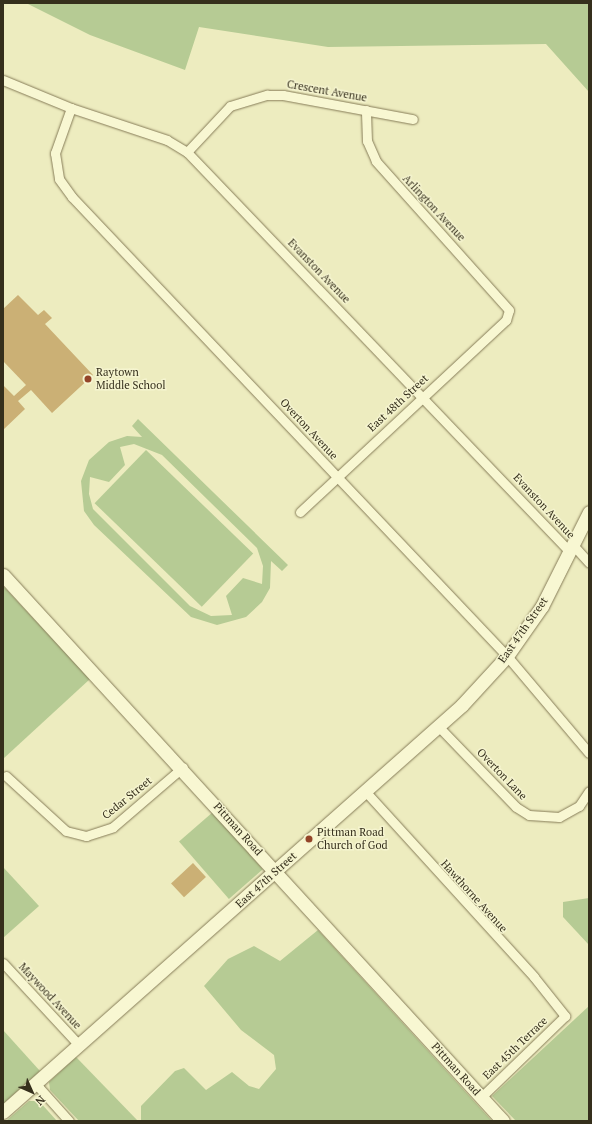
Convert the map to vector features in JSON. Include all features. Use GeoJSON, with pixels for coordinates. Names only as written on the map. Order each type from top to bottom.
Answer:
{"type":"FeatureCollection","features":[{"type":"Feature","properties":{"kind":"main road","name":"East 47th Street"},"geometry":{"type":"LineString","coordinates":[[3,1112],[438,726],[507,656],[542,606],[572,549],[589,512]]}},
{"type":"Feature","properties":{"kind":"main road","name":"Pittman Road"},"geometry":{"type":"LineString","coordinates":[[3,575],[183,767],[275,871],[503,1121]]}},
{"type":"Feature","properties":{"kind":"street","name":"Evanston Avenue"},"geometry":{"type":"LineString","coordinates":[[3,80],[71,108],[167,140],[187,152],[572,549],[589,563]]}},
{"type":"Feature","properties":{"kind":"street","name":"Crescent Avenue"},"geometry":{"type":"LineString","coordinates":[[187,152],[230,106],[248,98],[283,95],[413,119]]}},
{"type":"Feature","properties":{"kind":"street","name":"Overton Avenue"},"geometry":{"type":"LineString","coordinates":[[71,108],[54,153],[59,179],[72,197],[507,656],[589,753]]}},
{"type":"Feature","properties":{"kind":"street","name":"Arlington Avenue"},"geometry":{"type":"LineString","coordinates":[[366,110],[367,141],[376,161],[509,310]]}},
{"type":"Feature","properties":{"kind":"street","name":"East 48th Street"},"geometry":{"type":"LineString","coordinates":[[300,512],[423,395],[506,320],[509,310]]}},
{"type":"Feature","properties":{"kind":"street","name":"Overton Lane"},"geometry":{"type":"LineString","coordinates":[[438,726],[516,807],[529,815],[559,817],[579,806],[589,791]]}},
{"type":"Feature","properties":{"kind":"street","name":"Cedar Street"},"geometry":{"type":"LineString","coordinates":[[6,776],[66,831],[86,836],[113,827],[183,767]]}},
{"type":"Feature","properties":{"kind":"street","name":"Hawthorne Avenue"},"geometry":{"type":"LineString","coordinates":[[365,791],[534,977],[565,1016]]}},
{"type":"Feature","properties":{"kind":"street","name":"Maywood Avenue"},"geometry":{"type":"LineString","coordinates":[[3,963],[79,1045]]}},
{"type":"Feature","properties":{"kind":"street","name":"East 45th Terrace"},"geometry":{"type":"LineString","coordinates":[[481,1097],[565,1016]]}},
{"type":"Feature","properties":{"kind":"street"},"geometry":{"type":"LineString","coordinates":[[35,1083],[69,1121]]}},
{"type":"Feature","properties":{"kind":"green space"},"geometry":{"type":"Polygon","coordinates":[[[26,3],[589,3],[589,92],[546,44],[328,47],[199,27],[185,70],[90,35],[26,3]]]}},
{"type":"Feature","properties":{"kind":"green space"},"geometry":{"type":"Polygon","coordinates":[[[138,419],[288,565],[282,571],[271,561],[270,588],[262,602],[246,617],[217,625],[191,617],[94,525],[84,511],[81,481],[89,460],[109,442],[127,436],[142,437],[132,426],[138,419]],[[134,444],[120,447],[125,465],[109,482],[90,477],[89,494],[93,509],[190,606],[211,616],[232,615],[226,596],[243,578],[262,584],[263,566],[257,548],[162,455],[134,444]]]}},
{"type":"Feature","properties":{"kind":"green space"},"geometry":{"type":"Polygon","coordinates":[[[146,450],[253,554],[202,607],[95,503],[146,450]]]}},
{"type":"Feature","properties":{"kind":"green space"},"geometry":{"type":"Polygon","coordinates":[[[3,586],[90,679],[3,759],[3,586]]]}},
{"type":"Feature","properties":{"kind":"green space"},"geometry":{"type":"Polygon","coordinates":[[[213,812],[263,869],[229,899],[179,842],[213,812]]]}},
{"type":"Feature","properties":{"kind":"green space"},"geometry":{"type":"Polygon","coordinates":[[[3,867],[39,906],[3,938],[3,867]]]}},
{"type":"Feature","properties":{"kind":"green space"},"geometry":{"type":"Polygon","coordinates":[[[589,898],[589,945],[563,917],[563,902],[589,898]]]}},
{"type":"Feature","properties":{"kind":"green space"},"geometry":{"type":"Polygon","coordinates":[[[318,930],[492,1121],[141,1121],[141,1106],[175,1071],[184,1068],[206,1090],[232,1072],[249,1086],[259,1089],[276,1069],[274,1055],[241,1030],[204,986],[228,959],[254,946],[280,961],[318,930]]]}},
{"type":"Feature","properties":{"kind":"green space"},"geometry":{"type":"Polygon","coordinates":[[[589,1006],[589,1121],[516,1121],[492,1096],[589,1006]]]}},
{"type":"Feature","properties":{"kind":"green space"},"geometry":{"type":"Polygon","coordinates":[[[3,1030],[40,1071],[3,1104],[3,1030]]]}},
{"type":"Feature","properties":{"kind":"green space"},"geometry":{"type":"Polygon","coordinates":[[[76,1057],[138,1121],[79,1121],[50,1090],[49,1082],[76,1057]]]}},
{"type":"Feature","properties":{"kind":"green space"},"geometry":{"type":"Polygon","coordinates":[[[29,1101],[39,1101],[57,1121],[6,1121],[29,1101]]]}},
{"type":"Feature","properties":{"kind":"building"},"geometry":{"type":"Polygon","coordinates":[[[18,295],[38,315],[44,310],[52,318],[45,324],[93,375],[52,413],[31,390],[18,401],[25,409],[3,430],[3,385],[14,396],[26,385],[3,361],[3,309],[18,295]]]}},
{"type":"Feature","properties":{"kind":"building"},"geometry":{"type":"Polygon","coordinates":[[[193,863],[206,877],[184,897],[171,883],[193,863]]]}},
{"type":"Feature","properties":{"kind":"place","name":"Raytown Middle School"},"geometry":{"type":"Point","coordinates":[88,379]}},
{"type":"Feature","properties":{"kind":"place","name":"Pittman Road Church of God"},"geometry":{"type":"Point","coordinates":[309,839]}}]}
